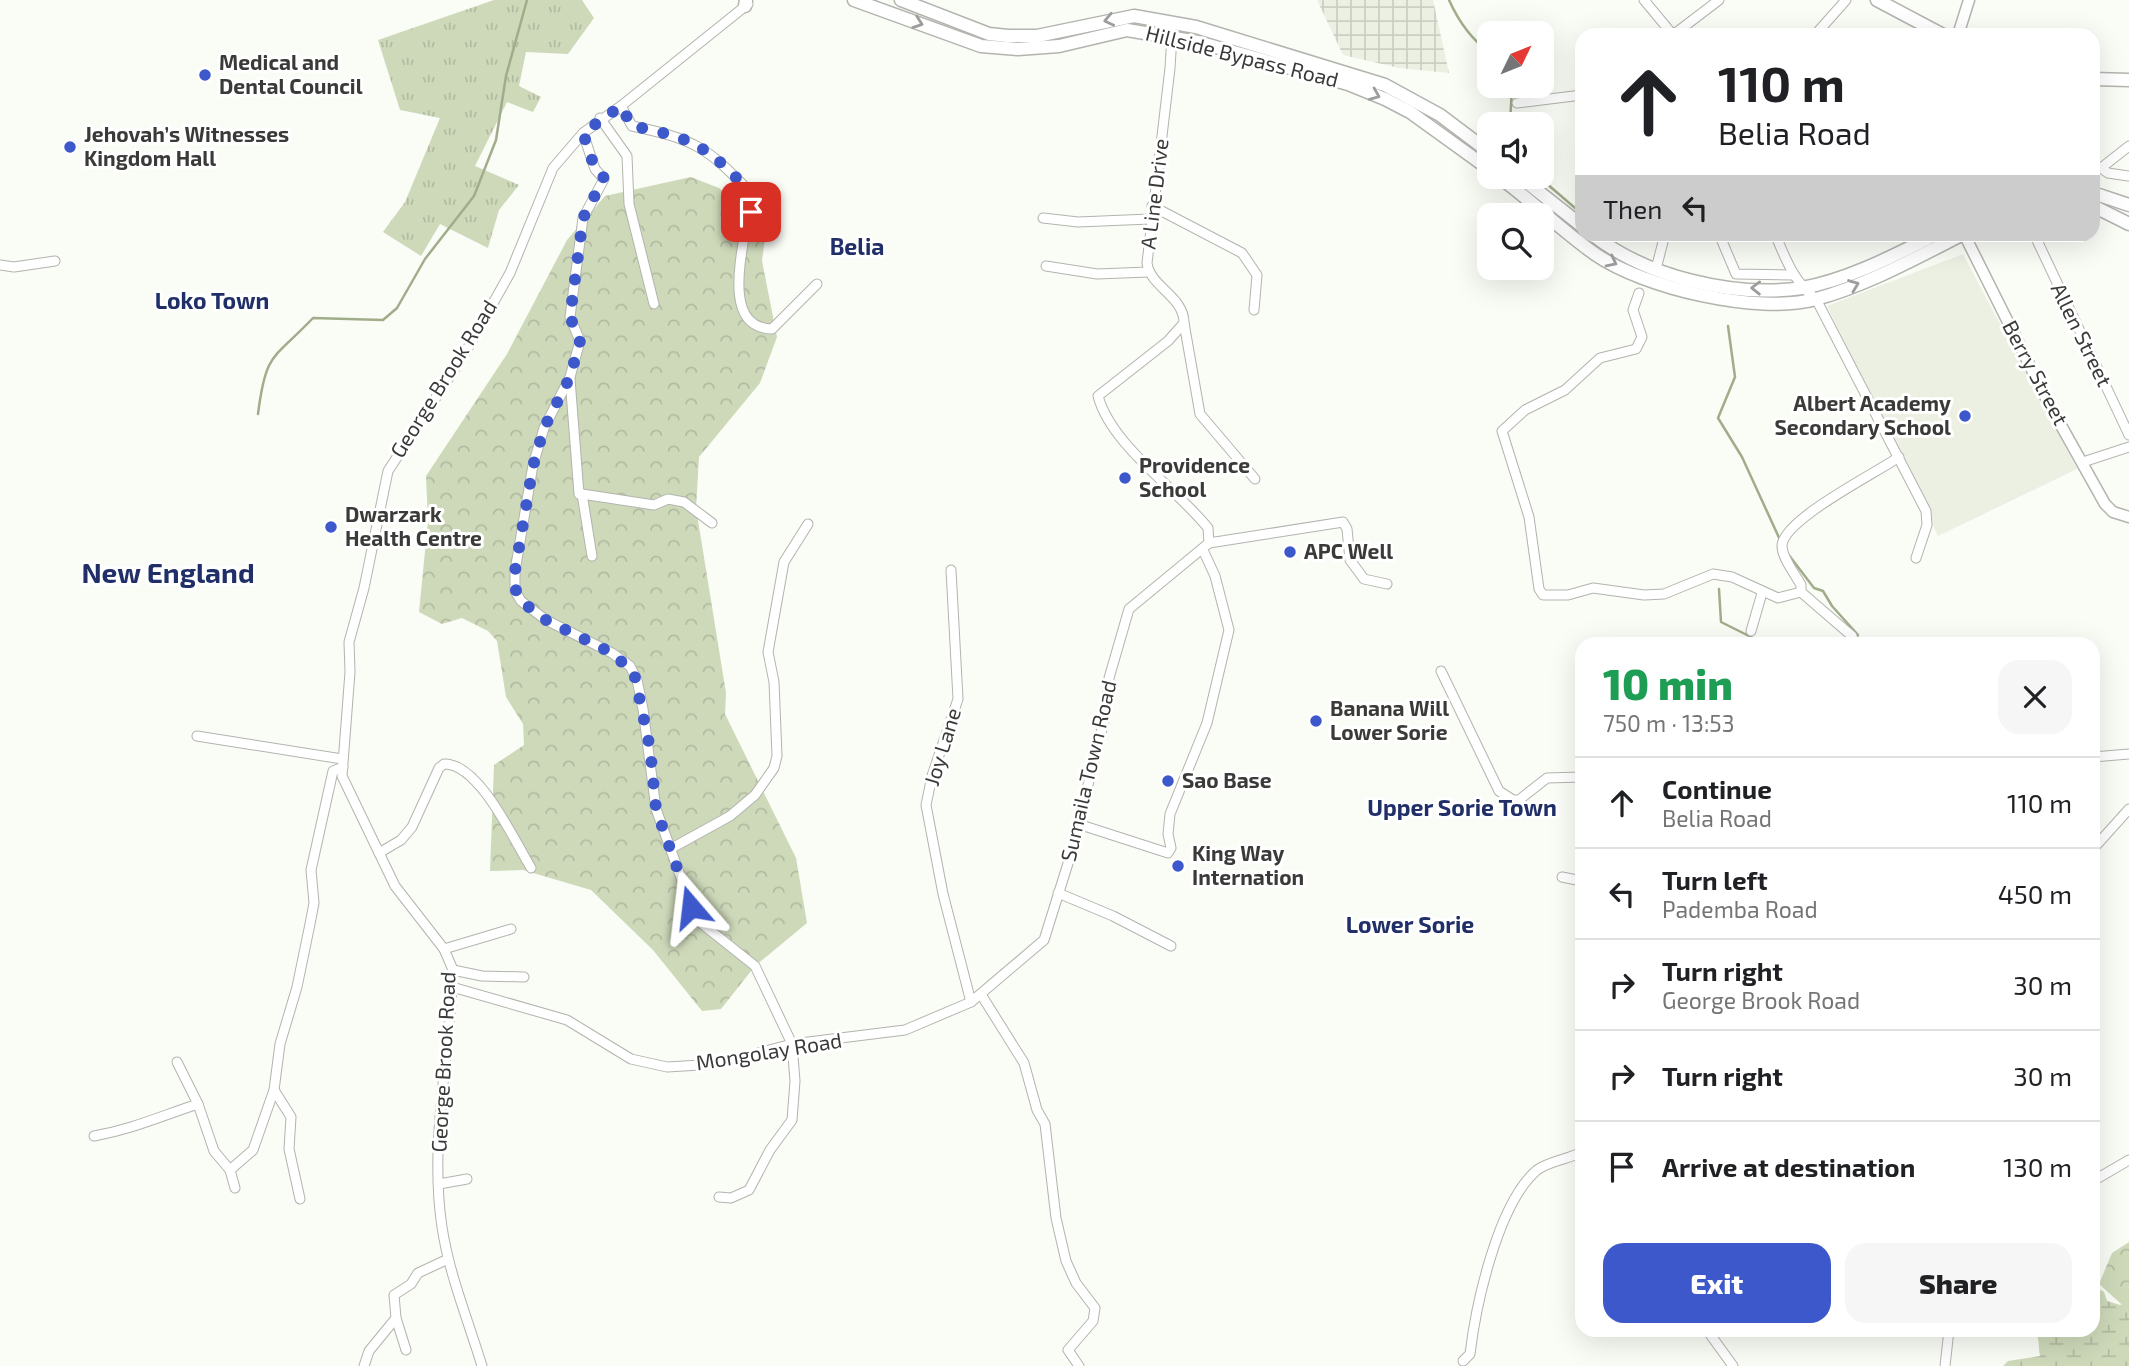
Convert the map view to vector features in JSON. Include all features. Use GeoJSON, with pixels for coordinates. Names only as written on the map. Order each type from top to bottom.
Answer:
{"type":"FeatureCollection","features":[{"type":"Feature","properties":{"kind":"main road","name":"Hillside Bypass Road"},"geometry":{"type":"LineString","coordinates":[[854,0],[981,46],[1018,49],[1059,46],[1127,30],[1172,36],[1348,84],[1385,99],[1410,112],[1477,160]]}},
{"type":"Feature","properties":{"kind":"main road","name":"Hillside Bypass Road"},"geometry":{"type":"LineString","coordinates":[[901,0],[971,28],[1008,36],[1037,36],[1134,16],[1149,17],[1166,24],[1196,27],[1385,85],[1440,115],[1477,143]]}},
{"type":"Feature","properties":{"kind":"main road"},"geometry":{"type":"LineString","coordinates":[[1877,0],[1930,28]]}},
{"type":"Feature","properties":{"kind":"main road"},"geometry":{"type":"LineString","coordinates":[[2100,79],[2129,80]]}},
{"type":"Feature","properties":{"kind":"main road"},"geometry":{"type":"LineString","coordinates":[[1514,189],[1575,237]]}},
{"type":"Feature","properties":{"kind":"main road"},"geometry":{"type":"LineString","coordinates":[[1535,189],[1575,220]]}},
{"type":"Feature","properties":{"kind":"main road"},"geometry":{"type":"LineString","coordinates":[[2100,195],[2129,205]]}},
{"type":"Feature","properties":{"kind":"main road"},"geometry":{"type":"LineString","coordinates":[[2100,210],[2129,224]]}},
{"type":"Feature","properties":{"kind":"main road"},"geometry":{"type":"LineString","coordinates":[[1581,242],[1596,254],[1643,277],[1721,299],[1792,302],[1816,299],[1891,270],[1948,242]]}},
{"type":"Feature","properties":{"kind":"main road"},"geometry":{"type":"LineString","coordinates":[[1604,242],[1656,269],[1735,287],[1801,288],[1852,272],[1919,242]]}},
{"type":"Feature","properties":{"kind":"street"},"geometry":{"type":"LineString","coordinates":[[1644,0],[1667,28]]}},
{"type":"Feature","properties":{"kind":"street"},"geometry":{"type":"LineString","coordinates":[[1682,28],[1719,0]]}},
{"type":"Feature","properties":{"kind":"street"},"geometry":{"type":"LineString","coordinates":[[1821,28],[1846,0]]}},
{"type":"Feature","properties":{"kind":"street"},"geometry":{"type":"LineString","coordinates":[[1960,28],[1969,0]]}},
{"type":"Feature","properties":{"kind":"street","name":"George Brook Road"},"geometry":{"type":"LineString","coordinates":[[482,1366],[448,1259],[441,1227],[439,1184],[445,1060],[453,970],[444,949],[394,887],[342,776],[350,672],[349,642],[364,588],[388,471],[465,353],[510,273],[553,168],[583,133],[600,118],[621,106],[747,2]]}},
{"type":"Feature","properties":{"kind":"street"},"geometry":{"type":"LineString","coordinates":[[1166,24],[1172,36]]}},
{"type":"Feature","properties":{"kind":"street","name":"A Line Drive"},"geometry":{"type":"LineString","coordinates":[[1172,36],[1150,219],[1148,272],[1180,307],[1200,414],[1255,479]]}},
{"type":"Feature","properties":{"kind":"street"},"geometry":{"type":"LineString","coordinates":[[1517,103],[1575,96]]}},
{"type":"Feature","properties":{"kind":"street"},"geometry":{"type":"LineString","coordinates":[[621,106],[632,126],[672,134],[713,154],[750,192],[751,212],[737,293],[745,316],[755,324],[772,329],[817,284]]}},
{"type":"Feature","properties":{"kind":"street"},"geometry":{"type":"LineString","coordinates":[[600,118],[627,156],[629,204],[654,304]]}},
{"type":"Feature","properties":{"kind":"street"},"geometry":{"type":"LineString","coordinates":[[583,133],[595,169],[604,178],[583,218],[570,317],[580,341],[570,377],[544,428],[533,466],[515,571],[516,591],[521,601],[546,620],[612,653],[630,666],[637,680],[650,748],[656,809],[696,919],[755,967],[792,1044],[795,1081],[792,1120],[770,1150],[749,1190],[731,1198],[719,1197]]}},
{"type":"Feature","properties":{"kind":"street"},"geometry":{"type":"LineString","coordinates":[[2129,146],[2101,168],[2108,173],[2129,176]]}},
{"type":"Feature","properties":{"kind":"street"},"geometry":{"type":"LineString","coordinates":[[1152,206],[1242,253],[1257,275],[1254,310]]}},
{"type":"Feature","properties":{"kind":"street"},"geometry":{"type":"LineString","coordinates":[[1043,218],[1078,222],[1150,219]]}},
{"type":"Feature","properties":{"kind":"street"},"geometry":{"type":"LineString","coordinates":[[1656,269],[1663,242]]}},
{"type":"Feature","properties":{"kind":"street"},"geometry":{"type":"LineString","coordinates":[[1722,242],[1736,274],[1793,275]]}},
{"type":"Feature","properties":{"kind":"street"},"geometry":{"type":"LineString","coordinates":[[1779,242],[1801,288],[1816,299],[1899,457],[1927,517],[1916,558]]}},
{"type":"Feature","properties":{"kind":"street","name":"Berry Street"},"geometry":{"type":"LineString","coordinates":[[1968,242],[2049,404],[2109,509],[2129,517]]}},
{"type":"Feature","properties":{"kind":"street","name":"Allen Street"},"geometry":{"type":"LineString","coordinates":[[2038,242],[2129,435]]}},
{"type":"Feature","properties":{"kind":"street"},"geometry":{"type":"LineString","coordinates":[[0,265],[14,267],[55,261]]}},
{"type":"Feature","properties":{"kind":"street"},"geometry":{"type":"LineString","coordinates":[[1046,266],[1097,274],[1148,272]]}},
{"type":"Feature","properties":{"kind":"street"},"geometry":{"type":"LineString","coordinates":[[1639,293],[1633,310],[1642,337],[1636,349],[1600,358],[1565,390],[1536,402],[1514,416],[1502,431],[1528,517],[1536,582],[1543,595],[1568,595],[1593,588],[1644,595],[1664,594],[1713,574],[1732,577],[1778,598],[1801,592]]}},
{"type":"Feature","properties":{"kind":"street"},"geometry":{"type":"LineString","coordinates":[[1078,824],[1168,853],[1171,848],[1168,834],[1170,814],[1208,723],[1229,630],[1206,546],[1208,528],[1129,445],[1101,407],[1098,396],[1168,341],[1184,324]]}},
{"type":"Feature","properties":{"kind":"street"},"geometry":{"type":"LineString","coordinates":[[570,377],[579,494],[654,505],[668,499],[684,502],[712,523]]}},
{"type":"Feature","properties":{"kind":"street"},"geometry":{"type":"LineString","coordinates":[[2084,463],[2129,447]]}},
{"type":"Feature","properties":{"kind":"street"},"geometry":{"type":"LineString","coordinates":[[1852,637],[1801,592],[1801,585],[1782,547],[1784,537],[1812,510],[1899,457]]}},
{"type":"Feature","properties":{"kind":"street"},"geometry":{"type":"LineString","coordinates":[[582,494],[592,556]]}},
{"type":"Feature","properties":{"kind":"street"},"geometry":{"type":"LineString","coordinates":[[1206,546],[1343,522],[1347,529],[1350,561],[1364,579],[1387,584]]}},
{"type":"Feature","properties":{"kind":"street"},"geometry":{"type":"LineString","coordinates":[[672,848],[730,816],[755,795],[774,768],[778,756],[774,682],[768,652],[783,562],[808,524]]}},
{"type":"Feature","properties":{"kind":"street","name":"Sumaila Town Road"},"geometry":{"type":"LineString","coordinates":[[971,1002],[982,996],[1044,940],[1078,824],[1105,717],[1109,678],[1129,608],[1141,595],[1206,546]]}},
{"type":"Feature","properties":{"kind":"street","name":"Joy Lane"},"geometry":{"type":"LineString","coordinates":[[951,570],[958,699],[932,776],[926,804],[943,894],[971,1002]]}},
{"type":"Feature","properties":{"kind":"street"},"geometry":{"type":"LineString","coordinates":[[1751,631],[1762,593]]}},
{"type":"Feature","properties":{"kind":"street"},"geometry":{"type":"LineString","coordinates":[[1441,671],[1499,791],[1513,800],[1519,800],[1547,778],[1575,777]]}},
{"type":"Feature","properties":{"kind":"street"},"geometry":{"type":"LineString","coordinates":[[197,736],[342,763]]}},
{"type":"Feature","properties":{"kind":"street"},"geometry":{"type":"LineString","coordinates":[[2100,756],[2129,754]]}},
{"type":"Feature","properties":{"kind":"street"},"geometry":{"type":"LineString","coordinates":[[230,1170],[253,1150],[274,1090],[280,1044],[297,987],[314,903],[311,870],[326,791],[333,771],[342,763]]}},
{"type":"Feature","properties":{"kind":"street"},"geometry":{"type":"LineString","coordinates":[[379,853],[401,840],[412,827],[439,768],[444,764],[456,764],[471,774],[484,792],[531,868]]}},
{"type":"Feature","properties":{"kind":"street"},"geometry":{"type":"LineString","coordinates":[[2100,841],[2129,809]]}},
{"type":"Feature","properties":{"kind":"street"},"geometry":{"type":"LineString","coordinates":[[1562,877],[1575,880]]}},
{"type":"Feature","properties":{"kind":"street"},"geometry":{"type":"LineString","coordinates":[[1058,893],[1113,916],[1171,946]]}},
{"type":"Feature","properties":{"kind":"street"},"geometry":{"type":"LineString","coordinates":[[444,949],[511,929]]}},
{"type":"Feature","properties":{"kind":"street"},"geometry":{"type":"LineString","coordinates":[[453,970],[482,976],[524,977]]}},
{"type":"Feature","properties":{"kind":"street","name":"Mongolay Road"},"geometry":{"type":"LineString","coordinates":[[452,987],[567,1020],[621,1054],[667,1068],[717,1064],[792,1044],[905,1030],[971,1002]]}},
{"type":"Feature","properties":{"kind":"street"},"geometry":{"type":"LineString","coordinates":[[982,996],[1024,1063],[1037,1110],[1045,1124],[1056,1218],[1066,1261],[1076,1283],[1095,1308],[1093,1321],[1068,1350],[1079,1366]]}},
{"type":"Feature","properties":{"kind":"street"},"geometry":{"type":"LineString","coordinates":[[177,1062],[198,1104],[214,1151],[230,1170],[235,1188]]}},
{"type":"Feature","properties":{"kind":"street"},"geometry":{"type":"LineString","coordinates":[[274,1090],[290,1117],[289,1149],[300,1199]]}},
{"type":"Feature","properties":{"kind":"street"},"geometry":{"type":"LineString","coordinates":[[94,1136],[137,1127],[171,1111],[198,1104]]}},
{"type":"Feature","properties":{"kind":"street"},"geometry":{"type":"LineString","coordinates":[[1464,1361],[1470,1354],[1489,1259],[1520,1191],[1541,1167],[1575,1155]]}},
{"type":"Feature","properties":{"kind":"street"},"geometry":{"type":"LineString","coordinates":[[2100,1177],[2129,1160]]}},
{"type":"Feature","properties":{"kind":"street"},"geometry":{"type":"LineString","coordinates":[[439,1184],[467,1179]]}},
{"type":"Feature","properties":{"kind":"street"},"geometry":{"type":"LineString","coordinates":[[406,1350],[393,1298],[396,1293],[411,1284],[418,1273],[448,1259]]}},
{"type":"Feature","properties":{"kind":"street"},"geometry":{"type":"LineString","coordinates":[[364,1366],[369,1352],[396,1318]]}},
{"type":"Feature","properties":{"kind":"street"},"geometry":{"type":"LineString","coordinates":[[1712,1337],[1733,1366]]}},
{"type":"Feature","properties":{"kind":"street"},"geometry":{"type":"LineString","coordinates":[[1945,1366],[1948,1337]]}},
{"type":"Feature","properties":{"kind":"shaded area"},"geometry":{"type":"Polygon","coordinates":[[[1317,0],[1433,0],[1449,73],[1399,68],[1343,55],[1317,0]]]}},
{"type":"Feature","properties":{"kind":"shaded area","name":"Albert Academy Secondary School"},"geometry":{"type":"Polygon","coordinates":[[[1963,254],[2077,469],[1938,536],[1827,306],[1963,254]]]}},
{"type":"Feature","properties":{"kind":"green space"},"geometry":{"type":"Polygon","coordinates":[[[494,0],[582,0],[594,18],[568,54],[526,52],[519,86],[541,97],[533,112],[507,102],[475,166],[519,185],[499,210],[488,248],[440,224],[421,256],[383,232],[405,202],[440,118],[400,110],[378,40],[494,0]]]}},
{"type":"Feature","properties":{"kind":"green space"},"geometry":{"type":"Polygon","coordinates":[[[691,177],[719,188],[766,230],[762,261],[777,337],[760,383],[699,457],[696,508],[726,693],[725,714],[796,858],[807,923],[755,966],[721,1009],[702,1011],[653,950],[591,890],[523,870],[490,871],[494,765],[524,745],[523,724],[506,697],[497,641],[488,631],[462,618],[442,624],[419,612],[428,521],[426,476],[507,354],[567,240],[605,196],[691,177]]]}},
{"type":"Feature","properties":{"kind":"green space"},"geometry":{"type":"Polygon","coordinates":[[[2129,1242],[2129,1311],[2100,1285],[2112,1253],[2129,1242]]]}},
{"type":"Feature","properties":{"kind":"green space"},"geometry":{"type":"Polygon","coordinates":[[[2100,1290],[2104,1292],[2107,1301],[2120,1305],[2129,1301],[2129,1366],[2003,1366],[2008,1361],[2040,1356],[2038,1337],[2100,1337],[2100,1290]]]}},
{"type":"Feature","properties":{"kind":"waterway"},"geometry":{"type":"LineString","coordinates":[[258,414],[264,378],[280,350],[313,318],[383,320],[397,308],[425,259],[474,196],[496,140],[506,76],[527,0]]}},
{"type":"Feature","properties":{"kind":"waterway"},"geometry":{"type":"LineString","coordinates":[[1449,0],[1477,42]]}},
{"type":"Feature","properties":{"kind":"waterway"},"geometry":{"type":"LineString","coordinates":[[1511,98],[1511,112]]}},
{"type":"Feature","properties":{"kind":"waterway"},"geometry":{"type":"LineString","coordinates":[[1553,189],[1575,208]]}},
{"type":"Feature","properties":{"kind":"waterway"},"geometry":{"type":"LineString","coordinates":[[1728,326],[1735,377],[1718,418],[1742,457],[1781,542]]}},
{"type":"Feature","properties":{"kind":"waterway"},"geometry":{"type":"LineString","coordinates":[[1788,554],[1814,588],[1823,591],[1832,606],[1858,635],[1856,637]]}},
{"type":"Feature","properties":{"kind":"waterway"},"geometry":{"type":"LineString","coordinates":[[1719,589],[1721,622],[1751,637]]}},
{"type":"Feature","properties":{"kind":"place","name":"Medical and Dental Council"},"geometry":{"type":"Point","coordinates":[205,75]}},
{"type":"Feature","properties":{"kind":"place","name":"Jehovah’s Witnesses Kingdom Hall"},"geometry":{"type":"Point","coordinates":[70,147]}},
{"type":"Feature","properties":{"kind":"place","name":"Albert Academy Secondary School"},"geometry":{"type":"Point","coordinates":[1965,416]}},
{"type":"Feature","properties":{"kind":"place","name":"Providence School"},"geometry":{"type":"Point","coordinates":[1125,478]}},
{"type":"Feature","properties":{"kind":"place","name":"Dwarzark Health Centre"},"geometry":{"type":"Point","coordinates":[331,527]}},
{"type":"Feature","properties":{"kind":"place","name":"APC Well"},"geometry":{"type":"Point","coordinates":[1290,552]}},
{"type":"Feature","properties":{"kind":"place","name":"Banana Will Lower Sorie"},"geometry":{"type":"Point","coordinates":[1316,721]}},
{"type":"Feature","properties":{"kind":"place","name":"Sao Base"},"geometry":{"type":"Point","coordinates":[1168,781]}},
{"type":"Feature","properties":{"kind":"place","name":"King Way Internation"},"geometry":{"type":"Point","coordinates":[1178,866]}},
{"type":"Feature","properties":{"kind":"district","name":"Belia"},"geometry":{"type":"Point","coordinates":[857,247]}},
{"type":"Feature","properties":{"kind":"district","name":"Loko Town"},"geometry":{"type":"Point","coordinates":[212,301]}},
{"type":"Feature","properties":{"kind":"district","name":"New England"},"geometry":{"type":"Point","coordinates":[168,573]}},
{"type":"Feature","properties":{"kind":"district","name":"Upper Sorie Town"},"geometry":{"type":"Point","coordinates":[1462,808]}},
{"type":"Feature","properties":{"kind":"district","name":"Lower Sorie"},"geometry":{"type":"Point","coordinates":[1410,925]}},
{"type":"Feature","properties":{"kind":"route"},"geometry":{"type":"LineString","coordinates":[[691,907],[656,809],[650,748],[634,673],[630,666],[612,653],[546,620],[521,601],[517,596],[515,571],[533,466],[544,428],[570,377],[580,341],[570,317],[579,243],[583,218],[604,178],[595,169],[583,133],[600,118],[621,106],[632,126],[672,134],[713,154],[750,192],[751,212]]}}]}
